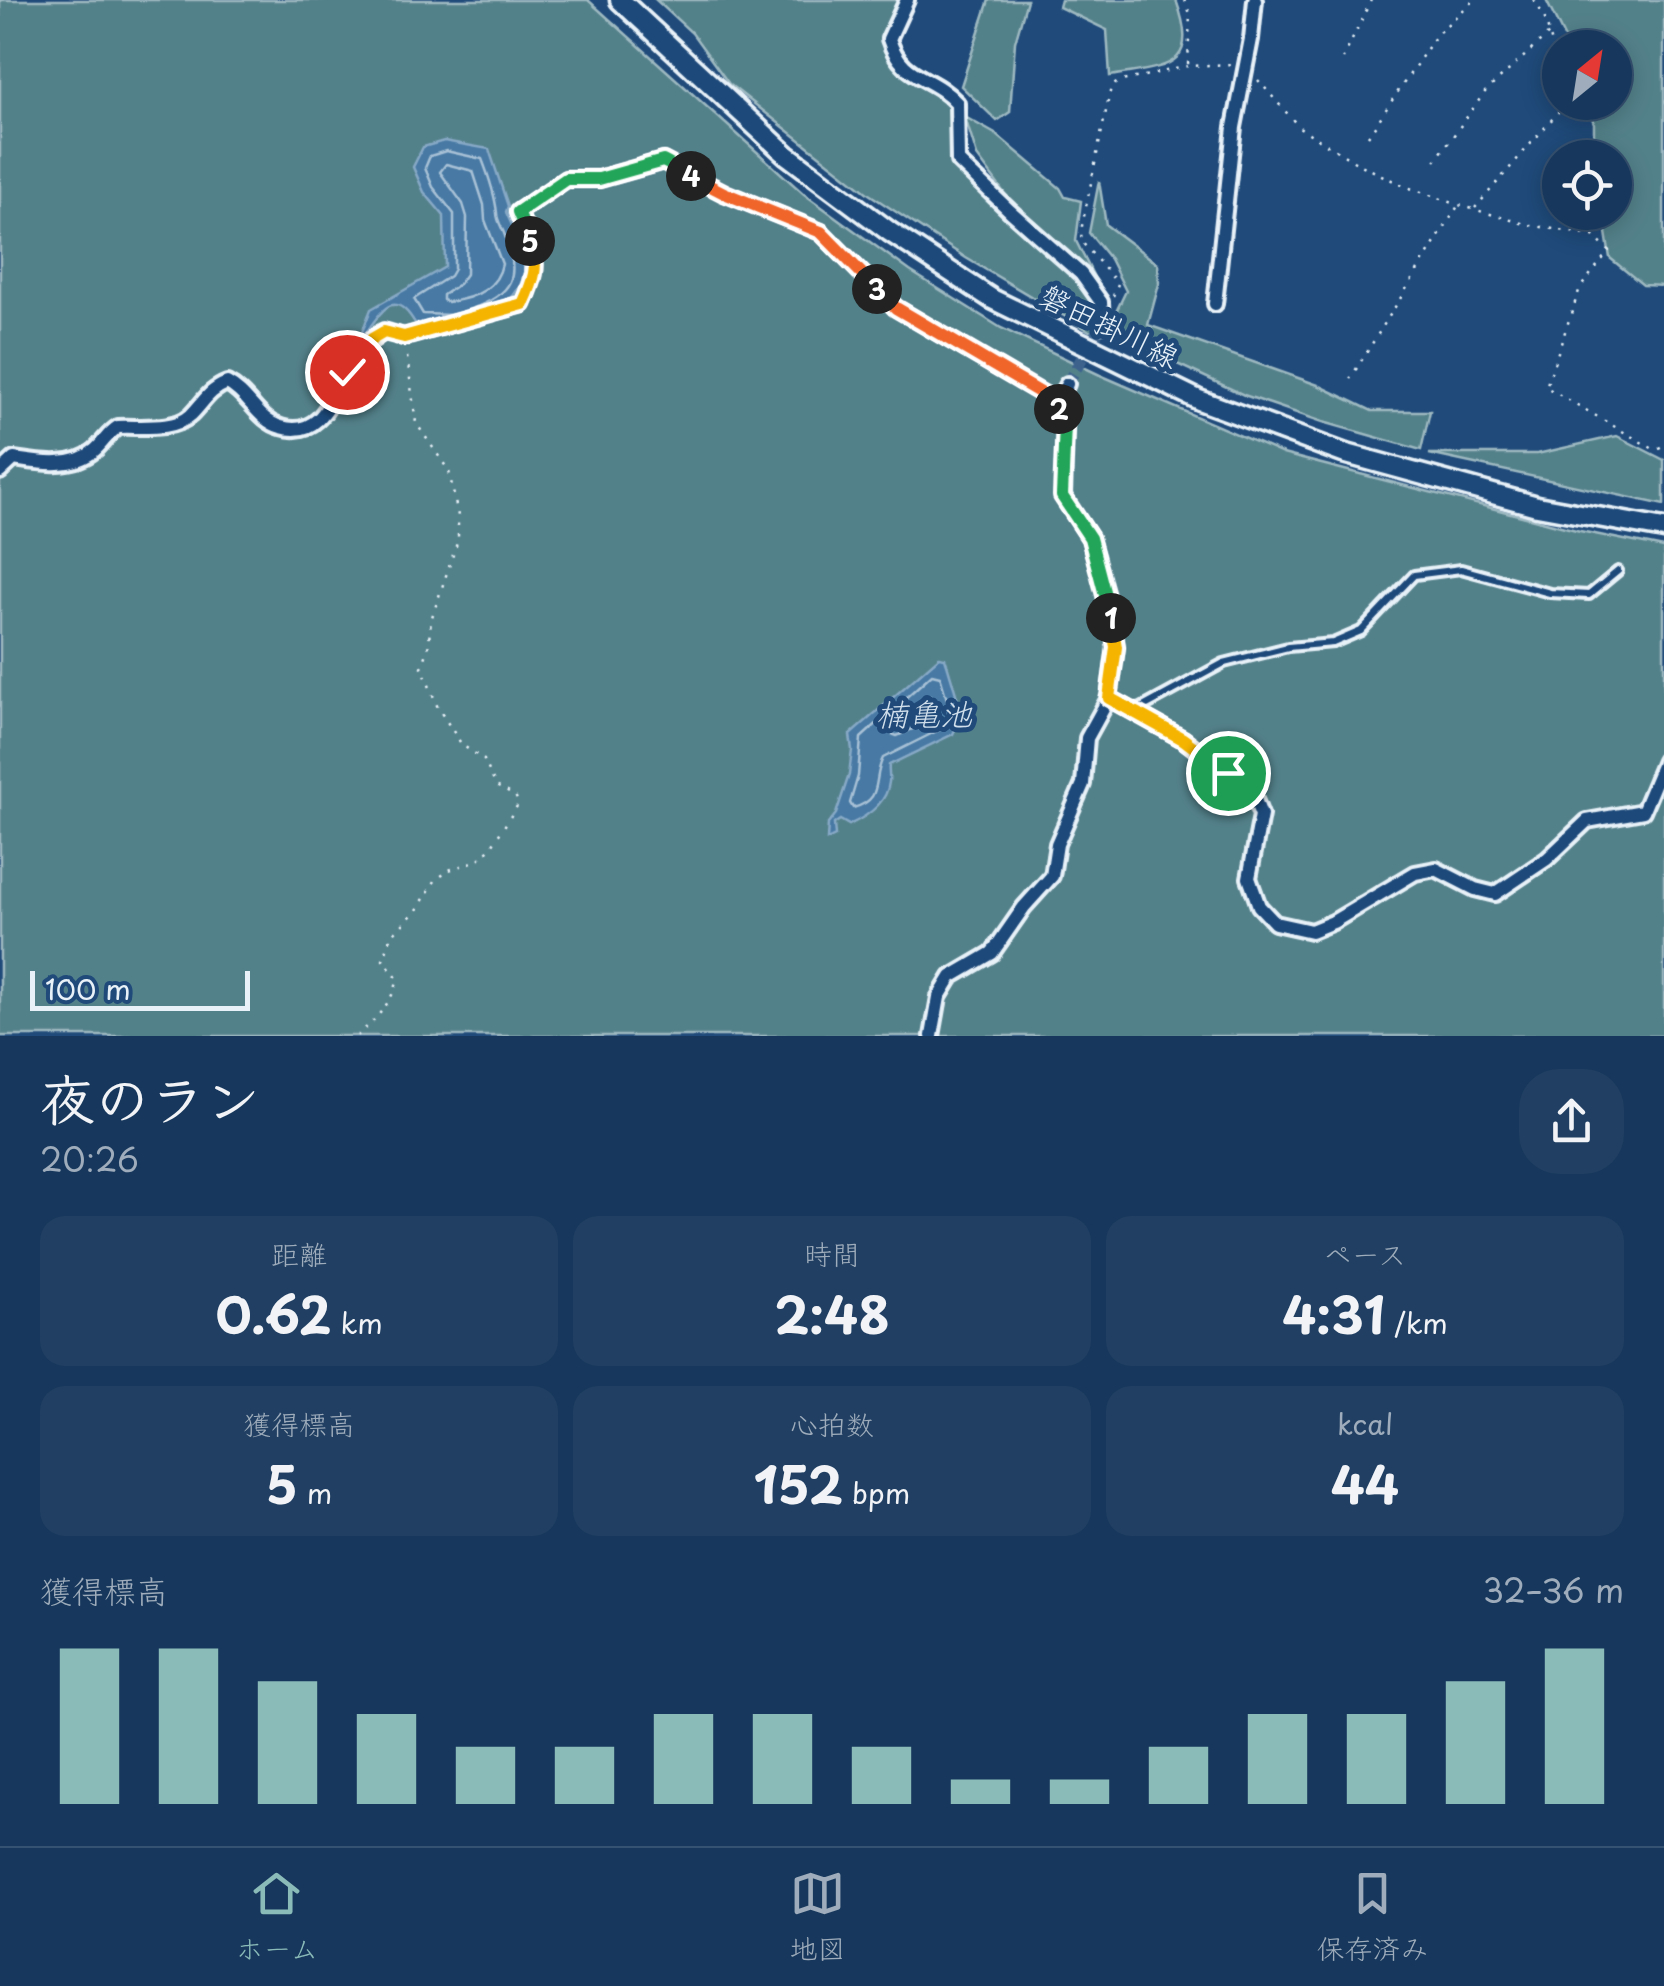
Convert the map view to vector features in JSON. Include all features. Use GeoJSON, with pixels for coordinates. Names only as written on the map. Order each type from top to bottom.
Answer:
{"type":"FeatureCollection","features":[{"type":"Feature","properties":{"kind":"main road","name":"磐田掛川線"},"geometry":{"type":"LineString","coordinates":[[620,0],[788,155],[890,232],[992,299],[1200,400],[1343,454],[1536,506],[1664,529]]}},
{"type":"Feature","properties":{"kind":"street"},"geometry":{"type":"LineString","coordinates":[[907,0],[888,39],[895,59],[911,74],[942,87],[957,103],[958,161],[1081,274],[1101,302],[1102,322]]}},
{"type":"Feature","properties":{"kind":"street"},"geometry":{"type":"LineString","coordinates":[[1215,304],[1234,126],[1255,0]]}},
{"type":"Feature","properties":{"kind":"street"},"geometry":{"type":"LineString","coordinates":[[0,472],[14,459],[49,464],[76,460],[93,452],[118,427],[173,425],[188,418],[213,388],[228,383],[241,390],[265,419],[284,429],[311,424],[328,412],[347,372],[372,339],[384,332],[404,337],[523,304],[535,278],[535,254],[518,212],[566,179],[599,179],[663,161],[724,193],[821,232],[896,308],[1056,402],[1065,424],[1062,496],[1090,538],[1116,647],[1109,698],[1087,738],[1084,784],[1057,844],[1052,876],[1024,907],[992,953],[951,977],[939,997],[932,1036]]}},
{"type":"Feature","properties":{"kind":"street"},"geometry":{"type":"LineString","coordinates":[[1056,402],[1067,384]]}},
{"type":"Feature","properties":{"kind":"street"},"geometry":{"type":"LineString","coordinates":[[1109,698],[1183,739],[1252,792],[1261,815],[1249,878],[1260,906],[1275,924],[1311,931],[1426,870],[1436,868],[1475,889],[1495,894],[1547,859],[1587,820],[1642,810],[1664,761]]}},
{"type":"Feature","properties":{"kind":"lane"},"geometry":{"type":"LineString","coordinates":[[1133,713],[1224,663],[1288,647],[1333,644],[1361,631],[1414,575],[1462,570],[1550,593],[1589,596],[1618,571]]}},
{"type":"Feature","properties":{"kind":"path"},"geometry":{"type":"LineString","coordinates":[[1184,0],[1190,14],[1188,66]]}},
{"type":"Feature","properties":{"kind":"path"},"geometry":{"type":"LineString","coordinates":[[1344,58],[1372,0]]}},
{"type":"Feature","properties":{"kind":"path"},"geometry":{"type":"LineString","coordinates":[[1368,136],[1437,34],[1474,0]]}},
{"type":"Feature","properties":{"kind":"path"},"geometry":{"type":"LineString","coordinates":[[1534,0],[1549,30]]}},
{"type":"Feature","properties":{"kind":"path"},"geometry":{"type":"LineString","coordinates":[[1435,161],[1485,92],[1542,40]]}},
{"type":"Feature","properties":{"kind":"path"},"geometry":{"type":"LineString","coordinates":[[1102,322],[1118,284],[1082,241],[1082,226],[1111,87],[1188,66],[1244,64],[1300,127],[1370,170],[1474,210],[1593,236],[1609,251],[1580,288],[1546,387],[1655,450],[1664,445]]}},
{"type":"Feature","properties":{"kind":"path"},"geometry":{"type":"LineString","coordinates":[[1474,210],[1552,120]]}},
{"type":"Feature","properties":{"kind":"path"},"geometry":{"type":"LineString","coordinates":[[1350,378],[1459,205]]}},
{"type":"Feature","properties":{"kind":"path"},"geometry":{"type":"LineString","coordinates":[[356,1036],[381,1014],[398,985],[398,979],[383,960],[392,935],[417,910],[435,881],[449,870],[478,860],[519,802],[496,786],[484,760],[462,745],[438,708],[422,667],[431,620],[458,540],[458,516],[449,471],[416,423],[404,337]]}},
{"type":"Feature","properties":{"kind":"green space"},"geometry":{"type":"Polygon","coordinates":[[[0,0],[588,0],[804,194],[910,271],[1001,328],[1283,454],[1580,531],[1664,548],[1664,1036],[0,1036],[0,0]]]}},
{"type":"Feature","properties":{"kind":"green space"},"geometry":{"type":"Polygon","coordinates":[[[656,0],[908,0],[889,39],[904,68],[957,103],[959,161],[1101,302],[1098,336],[966,258],[869,194],[729,84],[692,33],[656,0]]]}},
{"type":"Feature","properties":{"kind":"green space"},"geometry":{"type":"Polygon","coordinates":[[[989,0],[1027,0],[1015,42],[1010,112],[997,121],[961,86],[989,0]]]}},
{"type":"Feature","properties":{"kind":"green space"},"geometry":{"type":"Polygon","coordinates":[[[1061,0],[1176,0],[1183,23],[1181,52],[1163,66],[1110,76],[1107,30],[1059,7],[1061,0]]]}},
{"type":"Feature","properties":{"kind":"green space"},"geometry":{"type":"Polygon","coordinates":[[[1546,0],[1664,0],[1664,286],[1643,285],[1610,258],[1606,230],[1632,230],[1632,140],[1594,140],[1593,120],[1632,120],[1632,30],[1561,30],[1546,0]]]}},
{"type":"Feature","properties":{"kind":"green space"},"geometry":{"type":"Polygon","coordinates":[[[965,117],[997,135],[1060,188],[1065,197],[1081,201],[1076,241],[1097,283],[1019,213],[977,156],[965,117]]]}},
{"type":"Feature","properties":{"kind":"green space"},"geometry":{"type":"Polygon","coordinates":[[[1099,181],[1106,225],[1158,264],[1159,284],[1148,325],[1318,385],[1372,411],[1430,411],[1421,450],[1244,395],[1136,345],[1112,320],[1126,291],[1110,259],[1089,233],[1099,181]]]}},
{"type":"Feature","properties":{"kind":"green space"},"geometry":{"type":"Polygon","coordinates":[[[1617,436],[1664,460],[1664,505],[1429,454],[1537,454],[1617,436]]]}},
{"type":"Feature","properties":{"kind":"water"},"geometry":{"type":"Polygon","coordinates":[[[444,141],[489,149],[508,206],[506,212],[523,251],[522,281],[501,307],[485,315],[431,325],[415,323],[401,306],[394,305],[383,311],[365,334],[362,332],[371,309],[445,267],[444,216],[424,192],[413,167],[423,147],[444,141]]]}},
{"type":"Feature","properties":{"kind":"water","name":"楠亀池"},"geometry":{"type":"Polygon","coordinates":[[[939,657],[945,658],[962,714],[953,734],[889,765],[887,790],[880,803],[849,825],[840,820],[834,824],[835,836],[827,840],[828,824],[836,814],[849,775],[850,735],[939,657]]]}},
{"type":"Feature","properties":{"kind":"tunnel"},"geometry":{"type":"LineString","coordinates":[[1067,384],[1102,324]]}},
{"type":"Feature","properties":{"kind":"route"},"geometry":{"type":"LineString","coordinates":[[347,372],[372,339],[384,332],[404,337],[523,304],[535,278],[535,254],[518,212],[566,179],[599,179],[663,161],[724,193],[799,221],[821,232],[896,308],[1056,402],[1065,424],[1062,496],[1090,538],[1111,614],[1116,647],[1109,698],[1183,739],[1228,773]]}}]}
